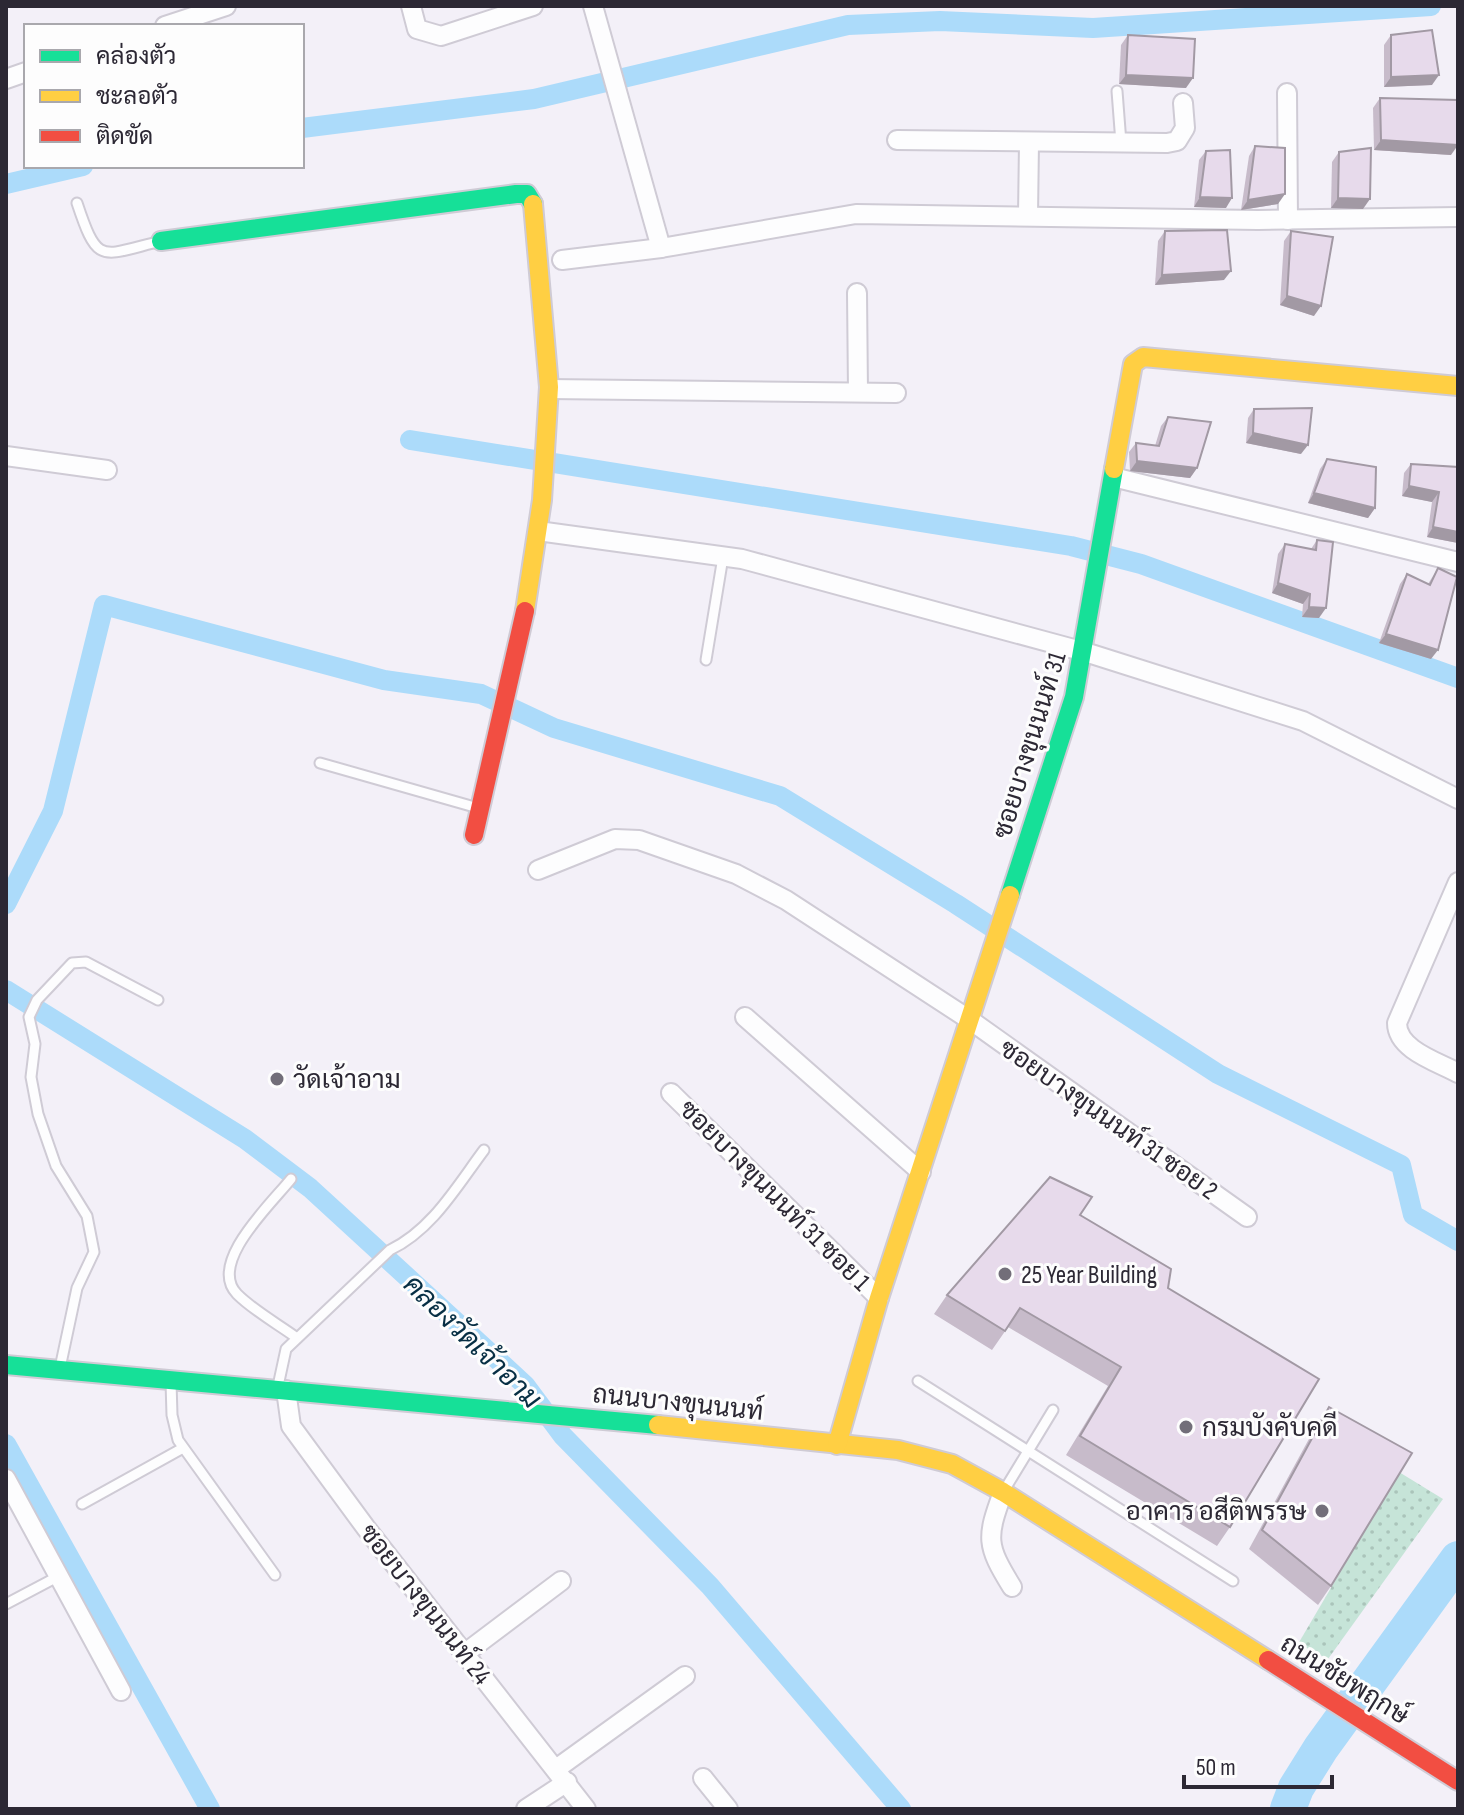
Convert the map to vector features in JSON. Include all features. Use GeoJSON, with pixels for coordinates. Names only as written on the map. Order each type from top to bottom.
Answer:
{"type":"FeatureCollection","features":[{"type":"Feature","properties":{"kind":"street"},"geometry":{"type":"LineString","coordinates":[[171,24],[226,6]]}},
{"type":"Feature","properties":{"kind":"street"},"geometry":{"type":"LineString","coordinates":[[411,6],[417,29],[441,36],[533,6]]}},
{"type":"Feature","properties":{"kind":"street"},"geometry":{"type":"LineString","coordinates":[[593,6],[661,248]]}},
{"type":"Feature","properties":{"kind":"street"},"geometry":{"type":"LineString","coordinates":[[1287,93],[1288,220]]}},
{"type":"Feature","properties":{"kind":"street"},"geometry":{"type":"LineString","coordinates":[[897,140],[1029,143],[1177,141],[1185,128],[1183,103]]}},
{"type":"Feature","properties":{"kind":"street"},"geometry":{"type":"LineString","coordinates":[[1028,215],[1029,143]]}},
{"type":"Feature","properties":{"kind":"street"},"geometry":{"type":"LineString","coordinates":[[161,241],[527,194],[534,205],[546,311],[549,389],[538,531],[511,686],[474,835]]}},
{"type":"Feature","properties":{"kind":"street"},"geometry":{"type":"LineString","coordinates":[[562,260],[661,248],[856,214],[1288,220],[1458,217]]}},
{"type":"Feature","properties":{"kind":"street"},"geometry":{"type":"LineString","coordinates":[[857,293],[858,392]]}},
{"type":"Feature","properties":{"kind":"street","name":"ซอยบางขุนนนท์ 31"},"geometry":{"type":"LineString","coordinates":[[837,1445],[879,1298],[1074,697],[1085,652],[1131,370],[1143,357],[1458,386]]}},
{"type":"Feature","properties":{"kind":"street"},"geometry":{"type":"LineString","coordinates":[[549,389],[896,393]]}},
{"type":"Feature","properties":{"kind":"street"},"geometry":{"type":"LineString","coordinates":[[6,456],[107,470]]}},
{"type":"Feature","properties":{"kind":"street"},"geometry":{"type":"LineString","coordinates":[[1113,477],[1458,562]]}},
{"type":"Feature","properties":{"kind":"street"},"geometry":{"type":"LineString","coordinates":[[538,531],[723,557],[1085,652],[1303,721],[1458,799]]}},
{"type":"Feature","properties":{"kind":"street","name":"ซอยบางขุนนนท์ 31 ซอย 2"},"geometry":{"type":"LineString","coordinates":[[538,870],[615,839],[639,840],[736,874],[786,900],[970,1020],[1247,1217]]}},
{"type":"Feature","properties":{"kind":"street"},"geometry":{"type":"LineString","coordinates":[[1458,882],[1450,927],[1397,1023],[1397,1032],[1410,1047],[1458,1073]]}},
{"type":"Feature","properties":{"kind":"street"},"geometry":{"type":"LineString","coordinates":[[745,1017],[921,1172]]}},
{"type":"Feature","properties":{"kind":"street","name":"ซอยบางขุนนนท์ 31 ซอย 1"},"geometry":{"type":"LineString","coordinates":[[671,1093],[879,1298]]}},
{"type":"Feature","properties":{"kind":"street","name":"ถนนบางขุนนนท์"},"geometry":{"type":"LineString","coordinates":[[6,1365],[171,1377],[898,1450],[952,1464],[1003,1492],[1203,1621]]}},
{"type":"Feature","properties":{"kind":"street","name":"ซอยบางขุนนนท์ 24"},"geometry":{"type":"LineString","coordinates":[[282,1390],[291,1426],[586,1809]]}},
{"type":"Feature","properties":{"kind":"street"},"geometry":{"type":"LineString","coordinates":[[6,1479],[121,1691]]}},
{"type":"Feature","properties":{"kind":"street"},"geometry":{"type":"LineString","coordinates":[[1003,1492],[989,1529],[989,1546],[1012,1587]]}},
{"type":"Feature","properties":{"kind":"street"},"geometry":{"type":"LineString","coordinates":[[464,1654],[561,1581]]}},
{"type":"Feature","properties":{"kind":"street","name":"ถนนชัยพฤกษ์"},"geometry":{"type":"LineString","coordinates":[[1203,1621],[1458,1781]]}},
{"type":"Feature","properties":{"kind":"street"},"geometry":{"type":"LineString","coordinates":[[526,1809],[561,1775],[685,1676]]}},
{"type":"Feature","properties":{"kind":"street"},"geometry":{"type":"LineString","coordinates":[[703,1778],[728,1809]]}},
{"type":"Feature","properties":{"kind":"lane"},"geometry":{"type":"LineString","coordinates":[[1117,91],[1121,143]]}},
{"type":"Feature","properties":{"kind":"lane"},"geometry":{"type":"LineString","coordinates":[[77,203],[91,244],[100,250],[113,253],[161,241]]}},
{"type":"Feature","properties":{"kind":"lane"},"geometry":{"type":"LineString","coordinates":[[706,660],[723,557]]}},
{"type":"Feature","properties":{"kind":"lane"},"geometry":{"type":"LineString","coordinates":[[320,763],[480,808]]}},
{"type":"Feature","properties":{"kind":"lane"},"geometry":{"type":"LineString","coordinates":[[60,1368],[77,1288],[94,1252],[87,1216],[56,1166],[38,1114],[31,1077],[35,1044],[29,1017],[37,1000],[72,963],[86,962],[158,1000]]}},
{"type":"Feature","properties":{"kind":"lane"},"geometry":{"type":"LineString","coordinates":[[282,1390],[286,1349],[390,1250],[410,1240],[434,1216],[484,1150]]}},
{"type":"Feature","properties":{"kind":"lane"},"geometry":{"type":"LineString","coordinates":[[291,1179],[233,1250],[229,1279],[235,1292],[297,1338]]}},
{"type":"Feature","properties":{"kind":"lane"},"geometry":{"type":"LineString","coordinates":[[171,1377],[172,1415],[183,1448],[275,1575]]}},
{"type":"Feature","properties":{"kind":"lane"},"geometry":{"type":"LineString","coordinates":[[918,1381],[1233,1581]]}},
{"type":"Feature","properties":{"kind":"lane"},"geometry":{"type":"LineString","coordinates":[[1003,1492],[1053,1410]]}},
{"type":"Feature","properties":{"kind":"lane"},"geometry":{"type":"LineString","coordinates":[[82,1504],[183,1448]]}},
{"type":"Feature","properties":{"kind":"lane"},"geometry":{"type":"LineString","coordinates":[[6,1604],[59,1576]]}},
{"type":"Feature","properties":{"kind":"green space"},"geometry":{"type":"Polygon","coordinates":[[[1399,1472],[1443,1499],[1328,1659],[1298,1644],[1399,1472]]]}},
{"type":"Feature","properties":{"kind":"building"},"geometry":{"type":"Polygon","coordinates":[[[1432,30],[1439,75],[1391,77],[1391,35],[1432,30]]]}},
{"type":"Feature","properties":{"kind":"building"},"geometry":{"type":"Polygon","coordinates":[[[1128,35],[1195,39],[1193,78],[1126,75],[1128,35]]]}},
{"type":"Feature","properties":{"kind":"building"},"geometry":{"type":"Polygon","coordinates":[[[1380,98],[1458,100],[1458,145],[1381,140],[1380,98]]]}},
{"type":"Feature","properties":{"kind":"building"},"geometry":{"type":"Polygon","coordinates":[[[1255,146],[1285,148],[1285,194],[1248,200],[1255,146]]]}},
{"type":"Feature","properties":{"kind":"building"},"geometry":{"type":"Polygon","coordinates":[[[1371,148],[1370,199],[1338,198],[1339,152],[1371,148]]]}},
{"type":"Feature","properties":{"kind":"building"},"geometry":{"type":"Polygon","coordinates":[[[1230,150],[1232,198],[1200,197],[1206,151],[1230,150]]]}},
{"type":"Feature","properties":{"kind":"building"},"geometry":{"type":"Polygon","coordinates":[[[1227,230],[1231,271],[1162,275],[1165,231],[1227,230]]]}},
{"type":"Feature","properties":{"kind":"building"},"geometry":{"type":"Polygon","coordinates":[[[1291,231],[1333,237],[1321,306],[1287,296],[1291,231]]]}},
{"type":"Feature","properties":{"kind":"building"},"geometry":{"type":"Polygon","coordinates":[[[1312,408],[1308,445],[1253,433],[1254,409],[1312,408]]]}},
{"type":"Feature","properties":{"kind":"building"},"geometry":{"type":"Polygon","coordinates":[[[1168,417],[1211,422],[1197,468],[1137,461],[1136,443],[1159,446],[1168,417]]]}},
{"type":"Feature","properties":{"kind":"building"},"geometry":{"type":"Polygon","coordinates":[[[1327,459],[1376,467],[1375,508],[1314,493],[1327,459]]]}},
{"type":"Feature","properties":{"kind":"building"},"geometry":{"type":"Polygon","coordinates":[[[1411,464],[1458,467],[1458,532],[1433,527],[1439,492],[1409,486],[1411,464]]]}},
{"type":"Feature","properties":{"kind":"building"},"geometry":{"type":"Polygon","coordinates":[[[1317,540],[1333,542],[1326,608],[1309,607],[1310,594],[1278,583],[1285,544],[1316,550],[1317,540]]]}},
{"type":"Feature","properties":{"kind":"building"},"geometry":{"type":"Polygon","coordinates":[[[1438,568],[1457,577],[1438,650],[1386,634],[1407,574],[1430,585],[1438,568]]]}},
{"type":"Feature","properties":{"kind":"building"},"geometry":{"type":"Polygon","coordinates":[[[1050,1177],[1092,1197],[1080,1215],[1171,1269],[1168,1288],[1319,1379],[1230,1527],[1080,1436],[1121,1367],[1020,1308],[1005,1331],[947,1295],[1050,1177]]]}},
{"type":"Feature","properties":{"kind":"building","name":"อาคาร อสีติพรรษ"},"geometry":{"type":"Polygon","coordinates":[[[1329,1407],[1412,1453],[1331,1586],[1262,1530],[1329,1407]]]}},
{"type":"Feature","properties":{"kind":"waterway"},"geometry":{"type":"LineString","coordinates":[[304,128],[534,99],[848,25],[940,21],[1093,28],[1431,6]]}},
{"type":"Feature","properties":{"kind":"waterway"},"geometry":{"type":"LineString","coordinates":[[6,184],[74,168]]}},
{"type":"Feature","properties":{"kind":"waterway"},"geometry":{"type":"LineString","coordinates":[[410,440],[1071,546],[1141,564],[1458,678]]}},
{"type":"Feature","properties":{"kind":"waterway"},"geometry":{"type":"LineString","coordinates":[[6,904],[53,811],[104,605],[384,680],[481,694],[554,728],[780,796],[956,904],[1218,1074],[1401,1165],[1413,1215],[1458,1241]]}},
{"type":"Feature","properties":{"kind":"waterway","name":"คลองวัดเจ้าอาม"},"geometry":{"type":"LineString","coordinates":[[6,990],[245,1139],[310,1188],[525,1385],[563,1436],[710,1586],[901,1809]]}},
{"type":"Feature","properties":{"kind":"waterway"},"geometry":{"type":"LineString","coordinates":[[6,1444],[210,1809]]}},
{"type":"Feature","properties":{"kind":"waterway"},"geometry":{"type":"LineString","coordinates":[[1288,1809],[1296,1788],[1321,1748],[1458,1559]]}},
{"type":"Feature","properties":{"kind":"traffic: fast"},"geometry":{"type":"LineString","coordinates":[[161,241],[516,194],[527,194],[533,204]]}},
{"type":"Feature","properties":{"kind":"traffic: fast"},"geometry":{"type":"LineString","coordinates":[[1010,895],[1074,697],[1114,469]]}},
{"type":"Feature","properties":{"kind":"traffic: fast"},"geometry":{"type":"LineString","coordinates":[[6,1365],[658,1425]]}},
{"type":"Feature","properties":{"kind":"traffic: slow"},"geometry":{"type":"LineString","coordinates":[[525,611],[542,500],[549,387],[533,204]]}},
{"type":"Feature","properties":{"kind":"traffic: slow"},"geometry":{"type":"LineString","coordinates":[[1114,469],[1133,364],[1143,357],[1458,386]]}},
{"type":"Feature","properties":{"kind":"traffic: slow"},"geometry":{"type":"LineString","coordinates":[[837,1445],[879,1298],[1010,895]]}},
{"type":"Feature","properties":{"kind":"traffic: slow"},"geometry":{"type":"LineString","coordinates":[[658,1425],[898,1450],[952,1464],[1003,1492],[1268,1660]]}},
{"type":"Feature","properties":{"kind":"traffic: jam"},"geometry":{"type":"LineString","coordinates":[[474,835],[525,611]]}},
{"type":"Feature","properties":{"kind":"traffic: jam"},"geometry":{"type":"LineString","coordinates":[[1268,1660],[1458,1781]]}},
{"type":"Feature","properties":{"kind":"place","name":"วัดเจ้าอาม"},"geometry":{"type":"Point","coordinates":[277,1079]}},
{"type":"Feature","properties":{"kind":"place","name":"25 Year Building"},"geometry":{"type":"Point","coordinates":[1005,1274]}},
{"type":"Feature","properties":{"kind":"place","name":"กรมบังคับคดี"},"geometry":{"type":"Point","coordinates":[1186,1427]}},
{"type":"Feature","properties":{"kind":"place","name":"อาคาร อสีติพรรษ"},"geometry":{"type":"Point","coordinates":[1322,1511]}}]}
